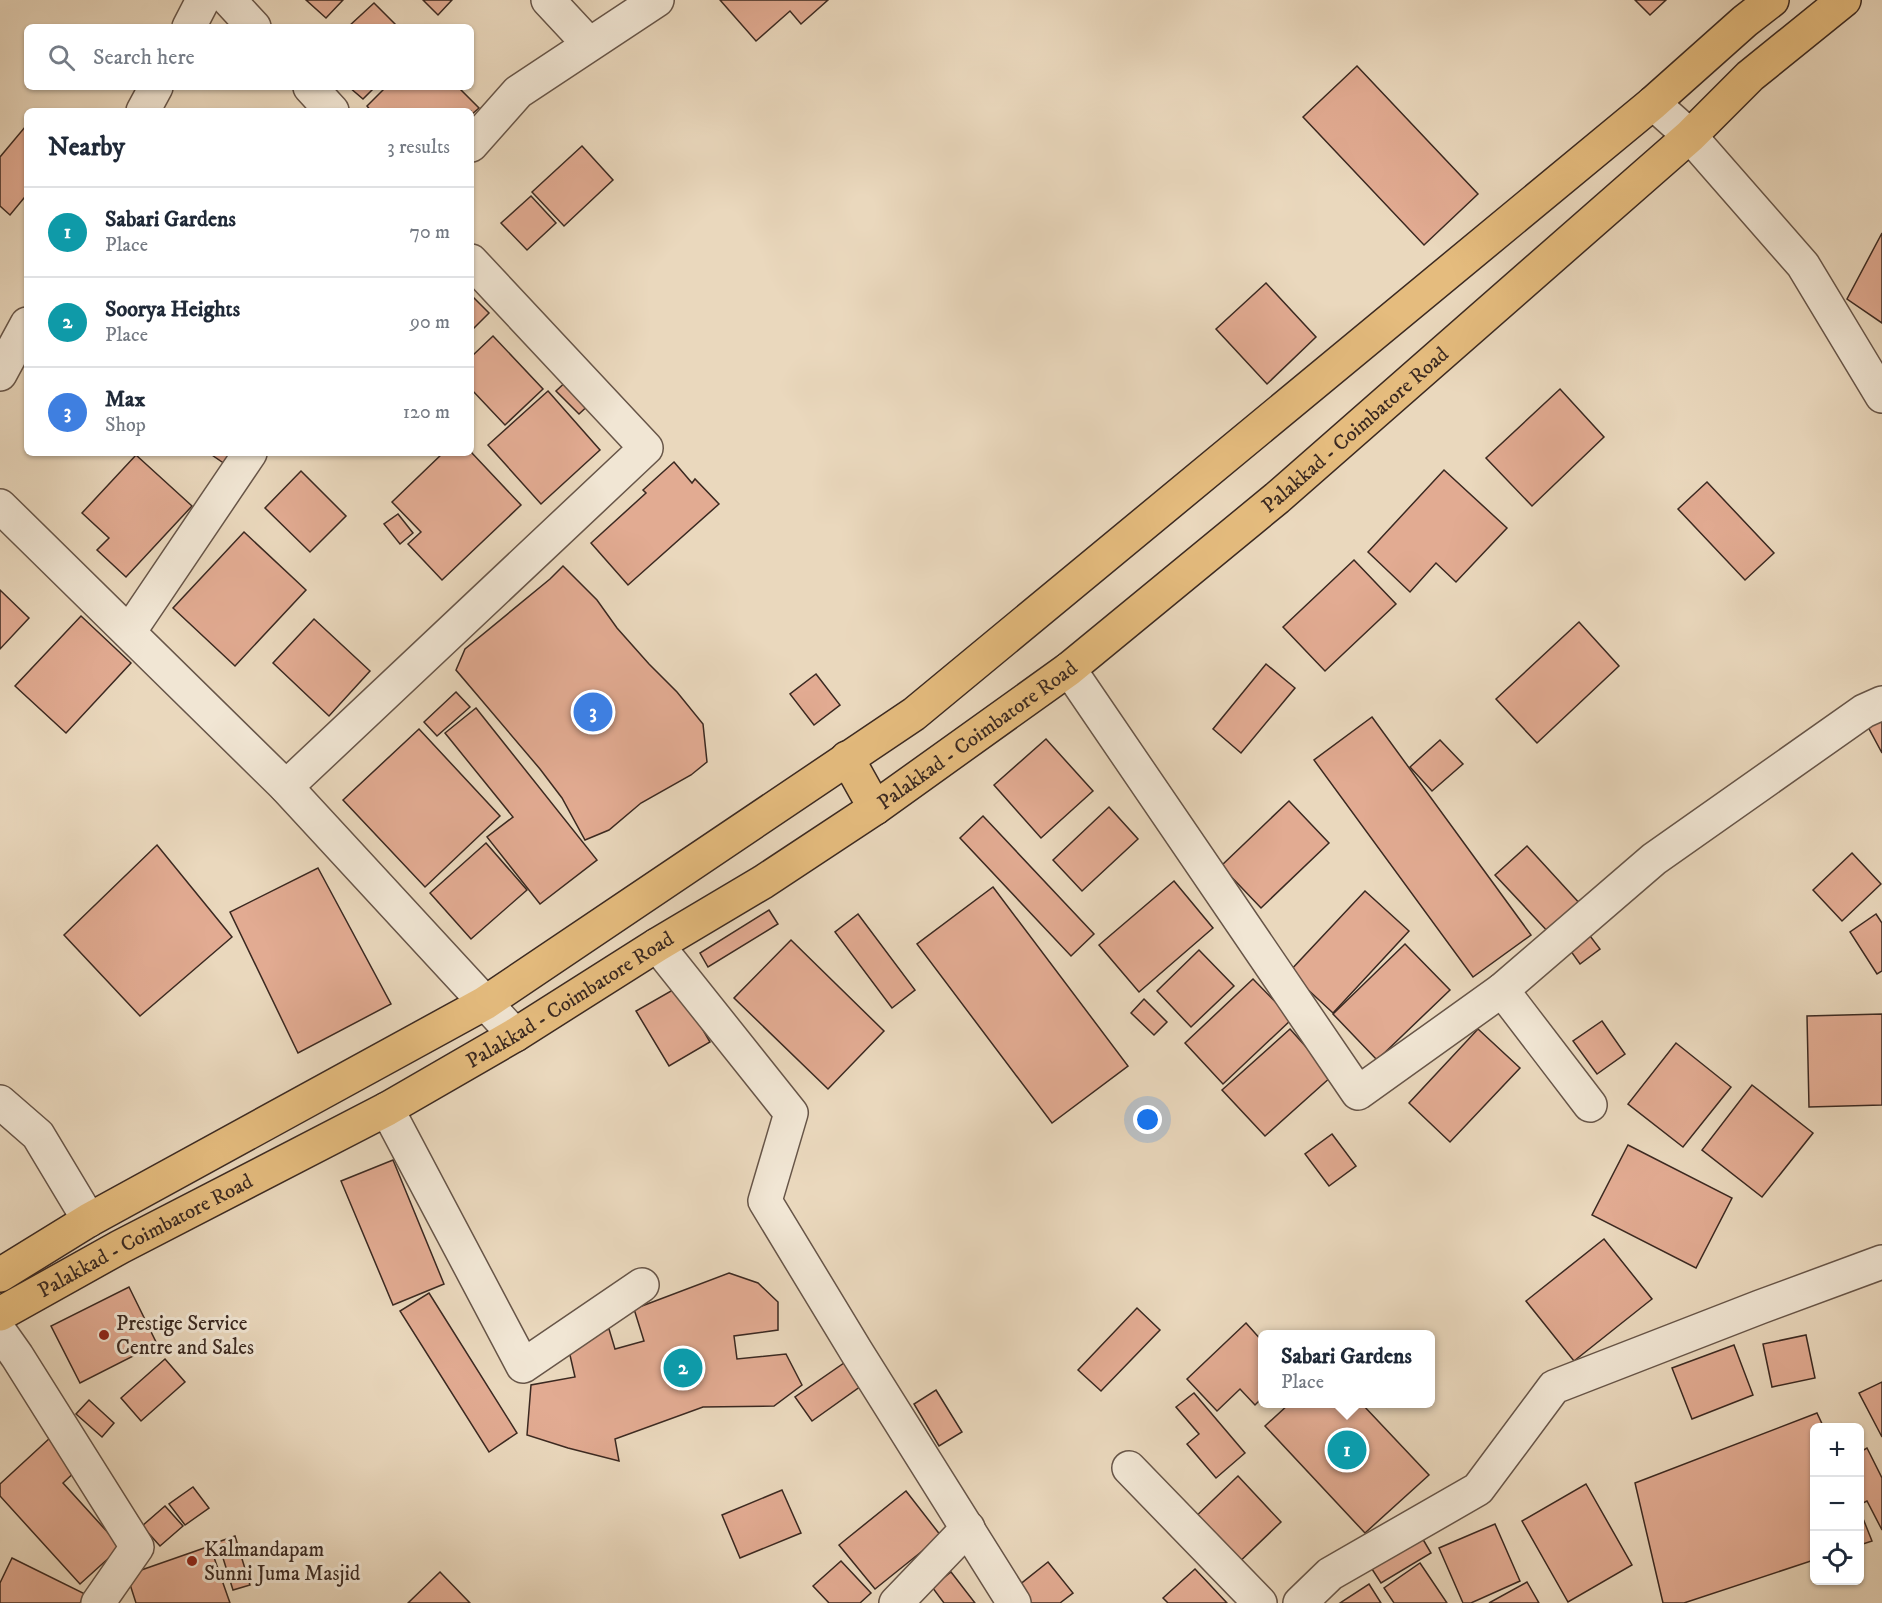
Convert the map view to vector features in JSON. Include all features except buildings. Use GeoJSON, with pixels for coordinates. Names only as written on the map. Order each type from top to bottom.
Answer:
{"type":"FeatureCollection","features":[{"type":"Feature","properties":{"kind":"main road","name":"Palakkad - Coimbatore Road"},"geometry":{"type":"LineString","coordinates":[[0,1275],[89,1220],[485,1003],[914,714],[1653,104],[1745,21],[1772,0]]}},
{"type":"Feature","properties":{"kind":"main road","name":"Palakkad - Coimbatore Road"},"geometry":{"type":"LineString","coordinates":[[0,1314],[120,1246],[387,1109],[515,1035],[657,945],[763,882],[875,807],[1069,669],[1277,498],[1690,136],[1750,76],[1844,0]]}},
{"type":"Feature","properties":{"kind":"main road"},"geometry":{"type":"LineString","coordinates":[[847,758],[875,807]]}},
{"type":"Feature","properties":{"kind":"street"},"geometry":{"type":"LineString","coordinates":[[191,24],[203,0]]}},
{"type":"Feature","properties":{"kind":"street"},"geometry":{"type":"LineString","coordinates":[[229,0],[251,24]]}},
{"type":"Feature","properties":{"kind":"street"},"geometry":{"type":"LineString","coordinates":[[548,0],[589,44]]}},
{"type":"Feature","properties":{"kind":"street"},"geometry":{"type":"LineString","coordinates":[[474,142],[518,92],[657,0]]}},
{"type":"Feature","properties":{"kind":"street"},"geometry":{"type":"LineString","coordinates":[[145,108],[154,90]]}},
{"type":"Feature","properties":{"kind":"street"},"geometry":{"type":"LineString","coordinates":[[313,90],[329,108]]}},
{"type":"Feature","properties":{"kind":"street"},"geometry":{"type":"LineString","coordinates":[[1653,104],[1690,136],[1803,265],[1882,396]]}},
{"type":"Feature","properties":{"kind":"street"},"geometry":{"type":"LineString","coordinates":[[286,787],[646,448],[474,264]]}},
{"type":"Feature","properties":{"kind":"street"},"geometry":{"type":"LineString","coordinates":[[0,374],[24,330]]}},
{"type":"Feature","properties":{"kind":"street"},"geometry":{"type":"LineString","coordinates":[[129,632],[248,456]]}},
{"type":"Feature","properties":{"kind":"street"},"geometry":{"type":"LineString","coordinates":[[0,506],[286,787],[515,1035]]}},
{"type":"Feature","properties":{"kind":"street"},"geometry":{"type":"LineString","coordinates":[[1069,669],[1358,1093],[1502,990],[1654,859],[1864,711],[1882,703]]}},
{"type":"Feature","properties":{"kind":"street"},"geometry":{"type":"LineString","coordinates":[[657,945],[791,1113],[765,1201],[1014,1603]]}},
{"type":"Feature","properties":{"kind":"street"},"geometry":{"type":"LineString","coordinates":[[1502,990],[1590,1105]]}},
{"type":"Feature","properties":{"kind":"street"},"geometry":{"type":"LineString","coordinates":[[0,1102],[38,1135],[89,1220]]}},
{"type":"Feature","properties":{"kind":"street"},"geometry":{"type":"LineString","coordinates":[[387,1109],[522,1366],[642,1285]]}},
{"type":"Feature","properties":{"kind":"street"},"geometry":{"type":"LineString","coordinates":[[1300,1603],[1330,1574],[1478,1489],[1554,1388],[1882,1262]]}},
{"type":"Feature","properties":{"kind":"street"},"geometry":{"type":"LineString","coordinates":[[0,1332],[137,1547],[98,1603]]}},
{"type":"Feature","properties":{"kind":"street"},"geometry":{"type":"LineString","coordinates":[[1129,1468],[1260,1603]]}},
{"type":"Feature","properties":{"kind":"street"},"geometry":{"type":"LineString","coordinates":[[896,1603],[968,1528]]}},
{"type":"Feature","properties":{"kind":"place","name":"Max"},"geometry":{"type":"Point","coordinates":[593,712]}},
{"type":"Feature","properties":{"kind":"place","name":"Prestige Service Centre and Sales"},"geometry":{"type":"Point","coordinates":[104,1335]}},
{"type":"Feature","properties":{"kind":"place","name":"Soorya Heights"},"geometry":{"type":"Point","coordinates":[683,1368]}},
{"type":"Feature","properties":{"kind":"place","name":"Sabari Gardens"},"geometry":{"type":"Point","coordinates":[1347,1450]}},
{"type":"Feature","properties":{"kind":"place","name":"Kalmandapam Sunni Juma Masjid"},"geometry":{"type":"Point","coordinates":[192,1561]}}]}
